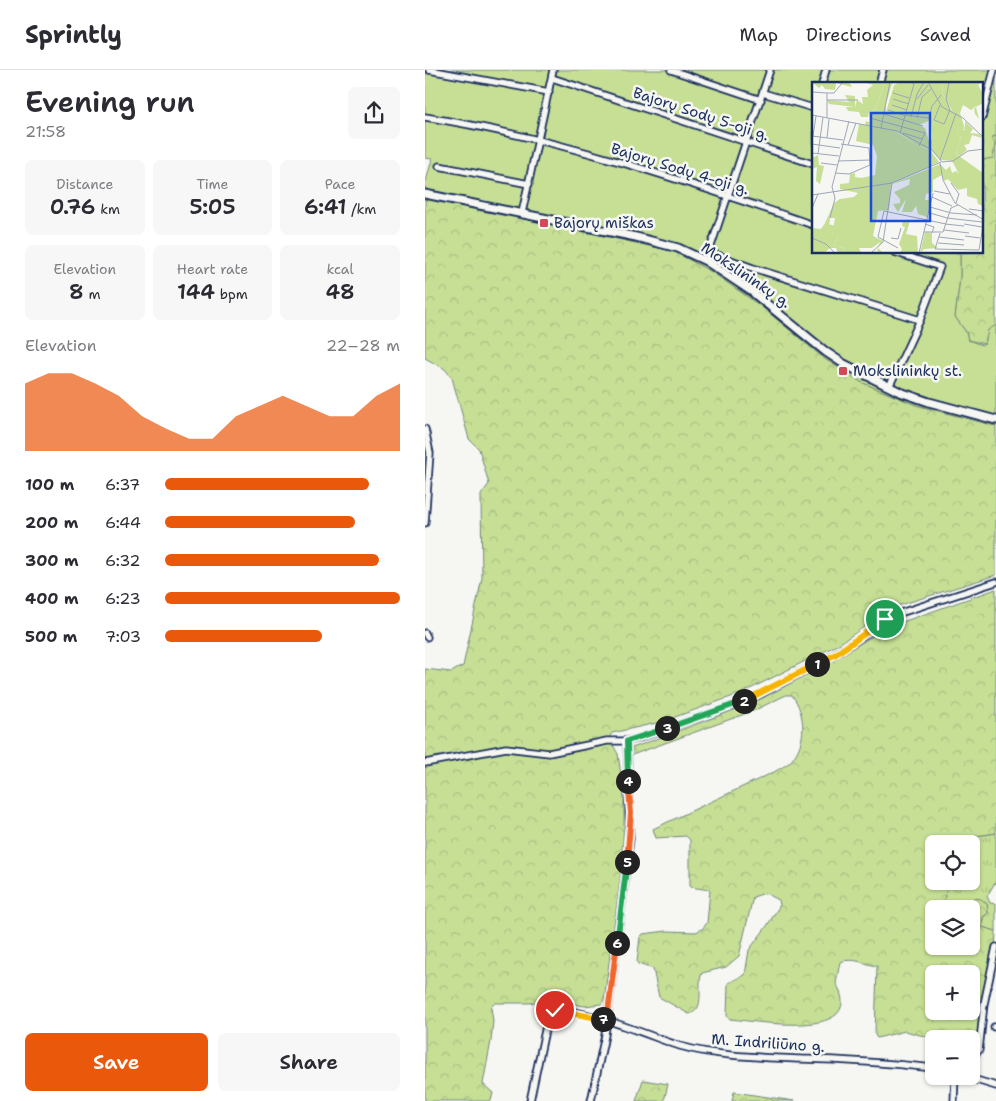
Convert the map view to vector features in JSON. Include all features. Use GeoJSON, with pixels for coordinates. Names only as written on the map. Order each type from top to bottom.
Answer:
{"type":"FeatureCollection","features":[{"type":"Feature","properties":{"kind":"street"},"geometry":{"type":"LineString","coordinates":[[429,70],[549,92]]}},
{"type":"Feature","properties":{"kind":"street"},"geometry":{"type":"LineString","coordinates":[[522,213],[553,70]]}},
{"type":"Feature","properties":{"kind":"street"},"geometry":{"type":"LineString","coordinates":[[671,70],[761,100]]}},
{"type":"Feature","properties":{"kind":"street"},"geometry":{"type":"LineString","coordinates":[[705,261],[770,70]]}},
{"type":"Feature","properties":{"kind":"street"},"geometry":{"type":"LineString","coordinates":[[983,114],[994,70]]}},
{"type":"Feature","properties":{"kind":"street","name":"Bajorų Sodų 5-oji g."},"geometry":{"type":"LineString","coordinates":[[552,78],[812,164]]}},
{"type":"Feature","properties":{"kind":"street"},"geometry":{"type":"LineString","coordinates":[[763,93],[812,108]]}},
{"type":"Feature","properties":{"kind":"street","name":"Bajorų Sodų 4-oji g."},"geometry":{"type":"LineString","coordinates":[[425,117],[476,125],[539,140],[663,174],[812,225]]}},
{"type":"Feature","properties":{"kind":"street"},"geometry":{"type":"LineString","coordinates":[[439,166],[529,184]]}},
{"type":"Feature","properties":{"kind":"street","name":"Mokslininkų g."},"geometry":{"type":"LineString","coordinates":[[428,194],[667,244],[705,261],[769,304],[835,359],[889,387],[929,402],[996,420]]}},
{"type":"Feature","properties":{"kind":"street"},"geometry":{"type":"LineString","coordinates":[[709,252],[753,268],[921,320]]}},
{"type":"Feature","properties":{"kind":"street"},"geometry":{"type":"LineString","coordinates":[[889,387],[921,320],[940,267],[900,254]]}},
{"type":"Feature","properties":{"kind":"street"},"geometry":{"type":"LineString","coordinates":[[425,429],[430,453],[425,522]]}},
{"type":"Feature","properties":{"kind":"street"},"geometry":{"type":"LineString","coordinates":[[425,763],[506,748],[549,753],[607,741],[627,741],[724,709],[760,694],[836,654],[894,615],[996,582]]}},
{"type":"Feature","properties":{"kind":"street"},"geometry":{"type":"LineString","coordinates":[[591,1101],[607,1020],[631,826],[627,741]]}},
{"type":"Feature","properties":{"kind":"street"},"geometry":{"type":"LineString","coordinates":[[980,1041],[984,1004],[995,966],[996,947]]}},
{"type":"Feature","properties":{"kind":"street","name":"M. Indriliūno g."},"geometry":{"type":"LineString","coordinates":[[531,1101],[549,1016],[555,1010],[607,1020],[677,1045],[718,1054],[873,1062],[925,1067]]}},
{"type":"Feature","properties":{"kind":"street"},"geometry":{"type":"LineString","coordinates":[[980,1081],[996,1086]]}},
{"type":"Feature","properties":{"kind":"street"},"geometry":{"type":"LineString","coordinates":[[954,1101],[955,1085]]}},
{"type":"Feature","properties":{"kind":"green space"},"geometry":{"type":"Polygon","coordinates":[[[425,70],[996,70],[996,136],[992,137],[995,144],[993,158],[983,160],[983,82],[812,82],[812,254],[960,254],[960,277],[955,317],[966,332],[968,340],[982,345],[985,344],[988,330],[996,325],[996,426],[916,405],[861,382],[825,359],[761,306],[712,272],[673,251],[425,197],[425,185],[432,159],[425,158],[425,70]]]}},
{"type":"Feature","properties":{"kind":"green space"},"geometry":{"type":"Polygon","coordinates":[[[996,136],[996,325],[986,338],[985,344],[968,340],[966,332],[955,317],[960,277],[960,254],[983,254],[983,160],[985,160],[992,137],[996,136]]]}},
{"type":"Feature","properties":{"kind":"green space"},"geometry":{"type":"Polygon","coordinates":[[[425,197],[673,251],[712,272],[761,306],[825,359],[861,382],[916,405],[996,426],[996,575],[897,606],[837,645],[742,693],[661,722],[612,733],[609,738],[618,754],[624,797],[624,825],[620,881],[604,1000],[601,1004],[584,1006],[548,999],[530,1003],[495,1003],[491,1007],[493,1021],[491,1041],[483,1084],[493,1093],[491,1101],[425,1101],[425,669],[451,672],[463,666],[482,578],[481,495],[489,484],[479,449],[469,439],[452,378],[445,369],[425,358],[425,197]]]}},
{"type":"Feature","properties":{"kind":"green space"},"geometry":{"type":"Polygon","coordinates":[[[996,589],[996,833],[980,835],[925,835],[925,890],[946,890],[944,900],[925,900],[925,955],[980,955],[980,900],[973,900],[974,898],[981,899],[987,904],[988,913],[983,917],[982,927],[996,931],[994,952],[980,1013],[980,965],[925,965],[925,1020],[979,1020],[978,1030],[925,1030],[925,1036],[905,1031],[877,1038],[875,1035],[877,966],[855,961],[840,962],[836,983],[842,1002],[837,1014],[824,1021],[805,1024],[783,1024],[729,1019],[727,1016],[728,983],[745,975],[749,950],[780,905],[779,900],[765,893],[753,897],[739,956],[726,967],[702,973],[698,1008],[694,1012],[689,1014],[659,997],[653,969],[637,962],[640,937],[643,934],[667,931],[696,932],[707,923],[710,890],[690,887],[690,840],[686,836],[656,838],[653,829],[774,772],[787,764],[791,761],[800,745],[803,728],[802,719],[797,703],[792,695],[786,695],[753,711],[632,755],[632,748],[753,703],[812,672],[888,627],[996,589]]]}},
{"type":"Feature","properties":{"kind":"green space"},"geometry":{"type":"Polygon","coordinates":[[[996,833],[996,881],[987,896],[990,903],[996,904],[996,931],[982,927],[983,917],[988,913],[987,904],[980,905],[980,900],[944,900],[946,890],[980,890],[980,835],[996,833]]]}},
{"type":"Feature","properties":{"kind":"green space"},"geometry":{"type":"Polygon","coordinates":[[[643,1080],[668,1084],[664,1101],[636,1101],[643,1080]]]}},
{"type":"Feature","properties":{"kind":"green space"},"geometry":{"type":"Polygon","coordinates":[[[734,1092],[794,1101],[732,1101],[734,1092]]]}},
{"type":"Feature","properties":{"kind":"place","name":"Bajorų miškas"},"geometry":{"type":"Point","coordinates":[544,223]}},
{"type":"Feature","properties":{"kind":"place","name":"Mokslininkų st."},"geometry":{"type":"Point","coordinates":[843,371]}},
{"type":"Feature","properties":{"kind":"route"},"geometry":{"type":"LineString","coordinates":[[555,1010],[607,1020],[631,826],[627,776],[627,741],[717,712],[760,694],[836,654],[885,619]]}}]}
